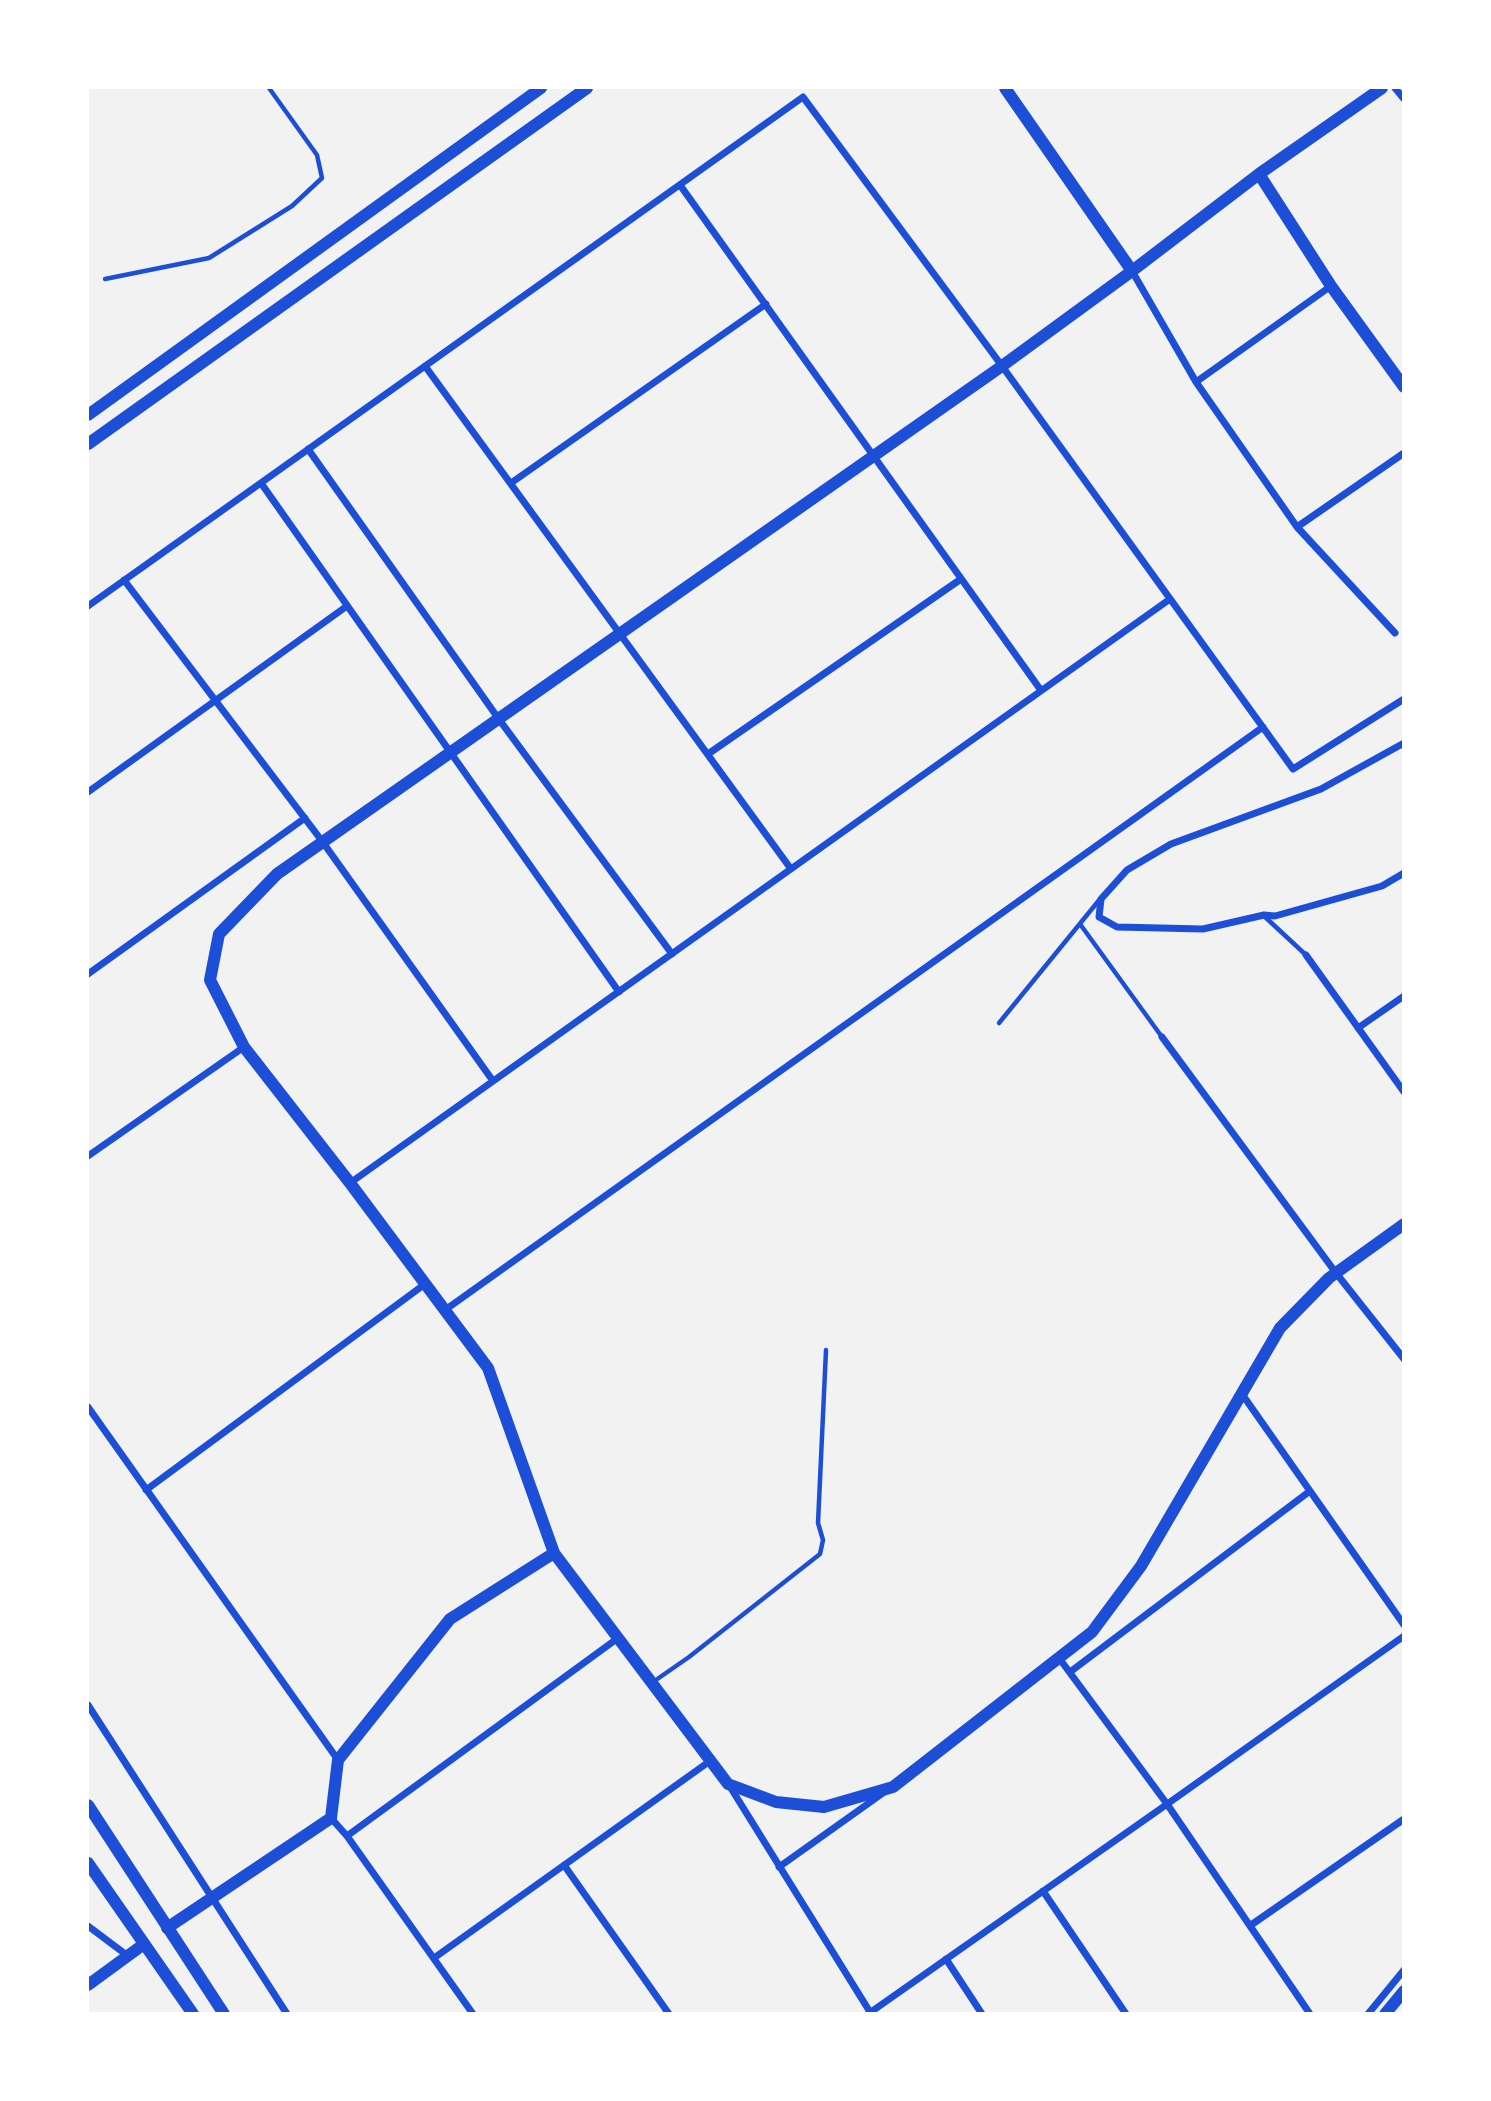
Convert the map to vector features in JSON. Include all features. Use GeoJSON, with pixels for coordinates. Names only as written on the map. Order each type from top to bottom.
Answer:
{"type":"FeatureCollection","features":[{"type":"Feature","properties":{"kind":"street"},"geometry":{"type":"LineString","coordinates":[[88,415],[541,88]]}},
{"type":"Feature","properties":{"kind":"street"},"geometry":{"type":"LineString","coordinates":[[88,444],[587,88]]}},
{"type":"Feature","properties":{"kind":"street"},"geometry":{"type":"LineString","coordinates":[[1004,88],[1132,271],[1196,383],[1297,527],[1395,633]]}},
{"type":"Feature","properties":{"kind":"street"},"geometry":{"type":"LineString","coordinates":[[1382,88],[1259,174],[1002,366],[277,874],[219,934],[210,980],[244,1047],[351,1183],[488,1368],[554,1553],[728,1784],[869,2013],[1404,1636]]}},
{"type":"Feature","properties":{"kind":"street"},"geometry":{"type":"LineString","coordinates":[[1395,88],[1404,99]]}},
{"type":"Feature","properties":{"kind":"street"},"geometry":{"type":"LineString","coordinates":[[88,606],[803,97],[1002,366],[1293,769],[1404,699]]}},
{"type":"Feature","properties":{"kind":"street"},"geometry":{"type":"LineString","coordinates":[[1259,174],[1331,286],[1404,387]]}},
{"type":"Feature","properties":{"kind":"street"},"geometry":{"type":"LineString","coordinates":[[680,185],[1040,689]]}},
{"type":"Feature","properties":{"kind":"street"},"geometry":{"type":"LineString","coordinates":[[1196,383],[1331,286]]}},
{"type":"Feature","properties":{"kind":"street"},"geometry":{"type":"LineString","coordinates":[[511,483],[766,304]]}},
{"type":"Feature","properties":{"kind":"street"},"geometry":{"type":"LineString","coordinates":[[425,366],[791,869]]}},
{"type":"Feature","properties":{"kind":"street"},"geometry":{"type":"LineString","coordinates":[[308,449],[498,718],[672,954]]}},
{"type":"Feature","properties":{"kind":"street"},"geometry":{"type":"LineString","coordinates":[[1297,527],[1404,453]]}},
{"type":"Feature","properties":{"kind":"street"},"geometry":{"type":"LineString","coordinates":[[261,483],[619,992]]}},
{"type":"Feature","properties":{"kind":"street"},"geometry":{"type":"LineString","coordinates":[[708,754],[961,579]]}},
{"type":"Feature","properties":{"kind":"street"},"geometry":{"type":"LineString","coordinates":[[124,580],[322,841],[493,1082]]}},
{"type":"Feature","properties":{"kind":"street"},"geometry":{"type":"LineString","coordinates":[[351,1183],[1040,689],[1170,599]]}},
{"type":"Feature","properties":{"kind":"street"},"geometry":{"type":"LineString","coordinates":[[88,792],[347,606]]}},
{"type":"Feature","properties":{"kind":"street"},"geometry":{"type":"LineString","coordinates":[[445,1310],[1263,727]]}},
{"type":"Feature","properties":{"kind":"street"},"geometry":{"type":"LineString","coordinates":[[1403,742],[1321,789],[1171,844],[1128,870],[1101,899],[1099,917],[1117,926],[1203,929],[1264,915],[1275,916],[1382,886],[1404,873]]}},
{"type":"Feature","properties":{"kind":"street"},"geometry":{"type":"LineString","coordinates":[[88,974],[305,818]]}},
{"type":"Feature","properties":{"kind":"street"},"geometry":{"type":"LineString","coordinates":[[1306,955],[1404,1092]]}},
{"type":"Feature","properties":{"kind":"street"},"geometry":{"type":"LineString","coordinates":[[1358,1028],[1404,996]]}},
{"type":"Feature","properties":{"kind":"street"},"geometry":{"type":"LineString","coordinates":[[1162,1037],[1336,1273],[1404,1359]]}},
{"type":"Feature","properties":{"kind":"street"},"geometry":{"type":"LineString","coordinates":[[88,1156],[244,1047]]}},
{"type":"Feature","properties":{"kind":"street"},"geometry":{"type":"LineString","coordinates":[[779,1867],[892,1787],[1092,1632],[1141,1566],[1280,1328],[1336,1273],[1404,1224]]}},
{"type":"Feature","properties":{"kind":"street"},"geometry":{"type":"LineString","coordinates":[[146,1490],[425,1284]]}},
{"type":"Feature","properties":{"kind":"street"},"geometry":{"type":"LineString","coordinates":[[1241,1394],[1404,1625]]}},
{"type":"Feature","properties":{"kind":"street"},"geometry":{"type":"LineString","coordinates":[[88,1407],[338,1760]]}},
{"type":"Feature","properties":{"kind":"street"},"geometry":{"type":"LineString","coordinates":[[1070,1672],[1310,1491]]}},
{"type":"Feature","properties":{"kind":"street"},"geometry":{"type":"LineString","coordinates":[[473,2014],[347,1836],[331,1818],[338,1760],[450,1619],[554,1553]]}},
{"type":"Feature","properties":{"kind":"street"},"geometry":{"type":"LineString","coordinates":[[347,1836],[618,1638]]}},
{"type":"Feature","properties":{"kind":"street"},"geometry":{"type":"LineString","coordinates":[[1059,1658],[1167,1804],[1310,2014]]}},
{"type":"Feature","properties":{"kind":"street"},"geometry":{"type":"LineString","coordinates":[[88,1705],[287,2014]]}},
{"type":"Feature","properties":{"kind":"street"},"geometry":{"type":"LineString","coordinates":[[434,1958],[710,1761]]}},
{"type":"Feature","properties":{"kind":"street"},"geometry":{"type":"LineString","coordinates":[[728,1784],[776,1802],[824,1807],[892,1787]]}},
{"type":"Feature","properties":{"kind":"street"},"geometry":{"type":"LineString","coordinates":[[88,1805],[224,2014]]}},
{"type":"Feature","properties":{"kind":"street"},"geometry":{"type":"LineString","coordinates":[[167,1928],[331,1818]]}},
{"type":"Feature","properties":{"kind":"street"},"geometry":{"type":"LineString","coordinates":[[1251,1925],[1404,1819]]}},
{"type":"Feature","properties":{"kind":"street"},"geometry":{"type":"LineString","coordinates":[[88,1863],[192,2014]]}},
{"type":"Feature","properties":{"kind":"street"},"geometry":{"type":"LineString","coordinates":[[564,1865],[669,2014]]}},
{"type":"Feature","properties":{"kind":"street"},"geometry":{"type":"LineString","coordinates":[[1043,1891],[1126,2014]]}},
{"type":"Feature","properties":{"kind":"street"},"geometry":{"type":"LineString","coordinates":[[88,1927],[128,1956]]}},
{"type":"Feature","properties":{"kind":"street"},"geometry":{"type":"LineString","coordinates":[[88,1985],[144,1944]]}},
{"type":"Feature","properties":{"kind":"street"},"geometry":{"type":"LineString","coordinates":[[946,1959],[982,2014]]}},
{"type":"Feature","properties":{"kind":"street"},"geometry":{"type":"LineString","coordinates":[[1368,2014],[1404,1970]]}},
{"type":"Feature","properties":{"kind":"street"},"geometry":{"type":"LineString","coordinates":[[1385,2014],[1404,1991]]}},
{"type":"Feature","properties":{"kind":"lane"},"geometry":{"type":"LineString","coordinates":[[104,279],[209,258],[292,206],[322,178],[317,155],[269,88]]}},
{"type":"Feature","properties":{"kind":"lane"},"geometry":{"type":"LineString","coordinates":[[999,1023],[1101,899]]}},
{"type":"Feature","properties":{"kind":"lane"},"geometry":{"type":"LineString","coordinates":[[1264,915],[1306,955]]}},
{"type":"Feature","properties":{"kind":"lane"},"geometry":{"type":"LineString","coordinates":[[1080,924],[1162,1037]]}},
{"type":"Feature","properties":{"kind":"lane"},"geometry":{"type":"LineString","coordinates":[[652,1683],[820,1554],[823,1540],[818,1523],[826,1350]]}}]}
